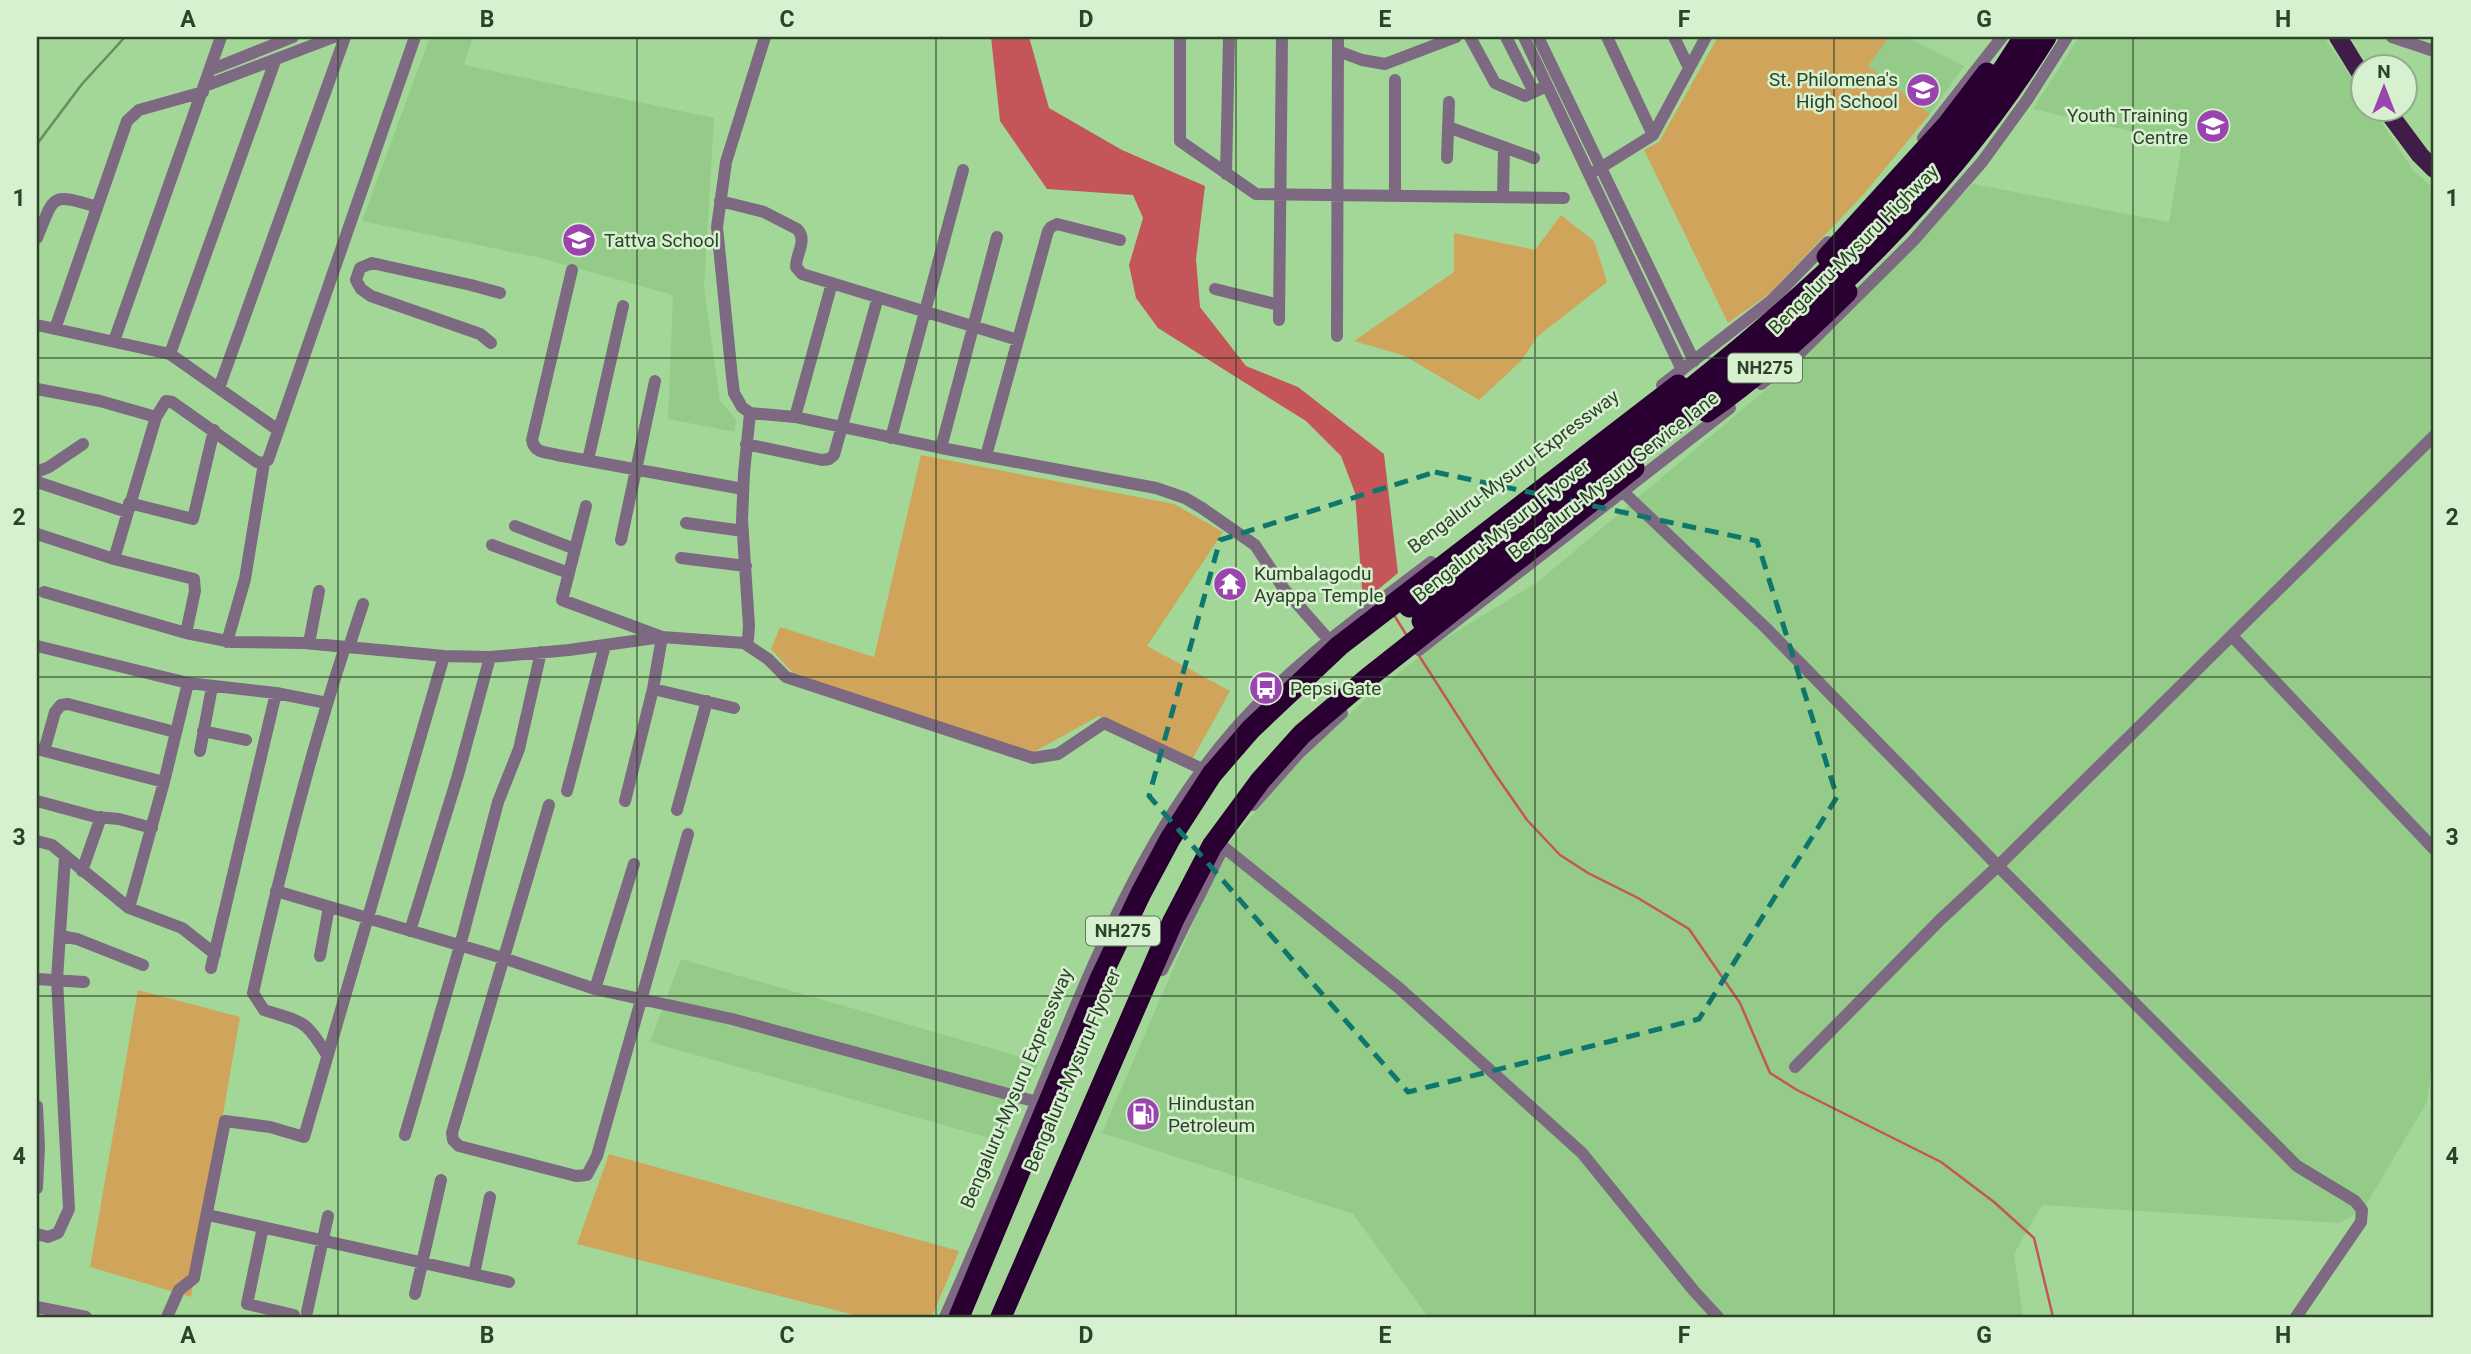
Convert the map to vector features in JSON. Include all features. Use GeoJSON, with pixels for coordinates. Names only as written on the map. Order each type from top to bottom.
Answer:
{"type":"FeatureCollection","features":[{"type":"Feature","properties":{"kind":"highway","name":"Bengaluru-Mysuru Expressway"},"geometry":{"type":"LineString","coordinates":[[959,1317],[1100,979],[1170,839],[1212,774],[1251,729],[1339,646],[1587,449],[1691,376],[1795,290],[1871,204],[1948,124],[2012,37]]}},
{"type":"Feature","properties":{"kind":"highway","name":"Bengaluru-Mysuru Expressway"},"geometry":{"type":"LineString","coordinates":[[1391,604],[1739,351],[1818,280],[1903,194],[1981,100],[2024,37]]}},
{"type":"Feature","properties":{"kind":"highway","name":"Bengaluru-Mysuru Flyover"},"geometry":{"type":"LineString","coordinates":[[992,1317],[1156,929],[1197,851],[1248,780],[1288,734],[1332,692],[1751,365],[1831,294],[1917,207],[1964,153],[2012,89],[2046,37]]}},
{"type":"Feature","properties":{"kind":"highway","name":"Bengaluru-Mysuru Highway"},"geometry":{"type":"LineString","coordinates":[[1001,1317],[1173,921],[1260,781],[1302,734],[1618,487],[1685,428],[1745,385],[1798,340],[1908,237],[2016,100],[2056,37]]}},
{"type":"Feature","properties":{"kind":"highway","name":"Bengaluru-Mysuru Flyover"},"geometry":{"type":"LineString","coordinates":[[972,1317],[1139,921],[1181,842],[1215,792],[1275,721],[1391,604]]}},
{"type":"Feature","properties":{"kind":"main road"},"geometry":{"type":"LineString","coordinates":[[2337,37],[2348,54]]}},
{"type":"Feature","properties":{"kind":"main road"},"geometry":{"type":"LineString","coordinates":[[2395,122],[2434,169]]}},
{"type":"Feature","properties":{"kind":"street"},"geometry":{"type":"LineString","coordinates":[[114,341],[221,37]]}},
{"type":"Feature","properties":{"kind":"street"},"geometry":{"type":"LineString","coordinates":[[210,70],[293,37]]}},
{"type":"Feature","properties":{"kind":"street"},"geometry":{"type":"LineString","coordinates":[[55,329],[127,121],[132,115],[334,37]]}},
{"type":"Feature","properties":{"kind":"street"},"geometry":{"type":"LineString","coordinates":[[219,388],[345,37]]}},
{"type":"Feature","properties":{"kind":"street"},"geometry":{"type":"LineString","coordinates":[[228,642],[245,579],[264,463],[269,457],[415,37]]}},
{"type":"Feature","properties":{"kind":"street"},"geometry":{"type":"LineString","coordinates":[[765,37],[722,178],[720,201],[718,239],[732,377],[734,393],[742,407],[750,413],[795,417],[941,448],[1156,488],[1185,498],[1255,545],[1284,589],[1329,640]]}},
{"type":"Feature","properties":{"kind":"street"},"geometry":{"type":"LineString","coordinates":[[1180,37],[1180,141],[1256,194],[1564,198]]}},
{"type":"Feature","properties":{"kind":"street"},"geometry":{"type":"LineString","coordinates":[[1226,174],[1229,37]]}},
{"type":"Feature","properties":{"kind":"street"},"geometry":{"type":"LineString","coordinates":[[1279,320],[1282,37]]}},
{"type":"Feature","properties":{"kind":"street"},"geometry":{"type":"LineString","coordinates":[[1338,44],[1362,60],[1385,64],[1437,40],[1457,37]]}},
{"type":"Feature","properties":{"kind":"street"},"geometry":{"type":"LineString","coordinates":[[1470,37],[1495,83],[1525,96],[1548,86]]}},
{"type":"Feature","properties":{"kind":"street"},"geometry":{"type":"LineString","coordinates":[[1506,37],[1534,92]]}},
{"type":"Feature","properties":{"kind":"street"},"geometry":{"type":"LineString","coordinates":[[1524,37],[1682,370]]}},
{"type":"Feature","properties":{"kind":"street"},"geometry":{"type":"LineString","coordinates":[[1538,37],[1694,361]]}},
{"type":"Feature","properties":{"kind":"street"},"geometry":{"type":"LineString","coordinates":[[1607,37],[1653,135]]}},
{"type":"Feature","properties":{"kind":"street"},"geometry":{"type":"LineString","coordinates":[[1674,37],[1689,68]]}},
{"type":"Feature","properties":{"kind":"street"},"geometry":{"type":"LineString","coordinates":[[1589,173],[1602,168],[1653,135],[1706,37]]}},
{"type":"Feature","properties":{"kind":"street","name":"Bengaluru-Mysuru Expressway"},"geometry":{"type":"LineString","coordinates":[[1587,449],[1772,300],[1871,204],[2002,37]]}},
{"type":"Feature","properties":{"kind":"street","name":"NH275"},"geometry":{"type":"LineString","coordinates":[[1908,237],[1982,162],[2028,100],[2067,37]]}},
{"type":"Feature","properties":{"kind":"street"},"geometry":{"type":"LineString","coordinates":[[2392,37],[2434,51]]}},
{"type":"Feature","properties":{"kind":"street"},"geometry":{"type":"LineString","coordinates":[[1337,336],[1338,44]]}},
{"type":"Feature","properties":{"kind":"street"},"geometry":{"type":"LineString","coordinates":[[170,354],[275,61]]}},
{"type":"Feature","properties":{"kind":"street"},"geometry":{"type":"LineString","coordinates":[[1395,80],[1395,196]]}},
{"type":"Feature","properties":{"kind":"street"},"geometry":{"type":"LineString","coordinates":[[1447,158],[1449,102]]}},
{"type":"Feature","properties":{"kind":"street"},"geometry":{"type":"LineString","coordinates":[[1448,127],[1534,158]]}},
{"type":"Feature","properties":{"kind":"street"},"geometry":{"type":"LineString","coordinates":[[1503,197],[1504,147]]}},
{"type":"Feature","properties":{"kind":"street"},"geometry":{"type":"LineString","coordinates":[[891,438],[963,170]]}},
{"type":"Feature","properties":{"kind":"street"},"geometry":{"type":"LineString","coordinates":[[37,238],[51,204],[58,199],[66,198],[97,207]]}},
{"type":"Feature","properties":{"kind":"street"},"geometry":{"type":"LineString","coordinates":[[720,201],[764,212],[797,229],[802,242],[796,261],[797,271],[1018,340]]}},
{"type":"Feature","properties":{"kind":"street"},"geometry":{"type":"LineString","coordinates":[[1871,204],[1908,237]]}},
{"type":"Feature","properties":{"kind":"street"},"geometry":{"type":"LineString","coordinates":[[985,456],[1051,227],[1057,225],[1120,240]]}},
{"type":"Feature","properties":{"kind":"street"},"geometry":{"type":"LineString","coordinates":[[941,448],[997,237]]}},
{"type":"Feature","properties":{"kind":"street"},"geometry":{"type":"LineString","coordinates":[[491,343],[480,334],[371,296],[361,289],[356,280],[360,268],[372,264],[500,293]]}},
{"type":"Feature","properties":{"kind":"street"},"geometry":{"type":"LineString","coordinates":[[572,270],[532,440],[536,450],[743,489]]}},
{"type":"Feature","properties":{"kind":"street"},"geometry":{"type":"LineString","coordinates":[[795,417],[832,283]]}},
{"type":"Feature","properties":{"kind":"street"},"geometry":{"type":"LineString","coordinates":[[1215,289],[1279,305]]}},
{"type":"Feature","properties":{"kind":"street"},"geometry":{"type":"LineString","coordinates":[[746,444],[822,460],[834,455],[878,297]]}},
{"type":"Feature","properties":{"kind":"street"},"geometry":{"type":"LineString","coordinates":[[588,460],[623,306]]}},
{"type":"Feature","properties":{"kind":"street"},"geometry":{"type":"LineString","coordinates":[[37,324],[170,354],[278,430]]}},
{"type":"Feature","properties":{"kind":"street"},"geometry":{"type":"LineString","coordinates":[[621,540],[655,381]]}},
{"type":"Feature","properties":{"kind":"street"},"geometry":{"type":"LineString","coordinates":[[37,389],[100,401],[156,417]]}},
{"type":"Feature","properties":{"kind":"street"},"geometry":{"type":"LineString","coordinates":[[114,559],[156,417],[163,404],[170,401],[257,461],[264,463]]}},
{"type":"Feature","properties":{"kind":"street"},"geometry":{"type":"LineString","coordinates":[[744,643],[748,639],[749,626],[743,489],[750,413]]}},
{"type":"Feature","properties":{"kind":"street"},"geometry":{"type":"LineString","coordinates":[[37,482],[128,508],[192,519],[214,430]]}},
{"type":"Feature","properties":{"kind":"street"},"geometry":{"type":"LineString","coordinates":[[1795,1067],[1940,920],[2434,436]]}},
{"type":"Feature","properties":{"kind":"street"},"geometry":{"type":"LineString","coordinates":[[37,472],[83,444]]}},
{"type":"Feature","properties":{"kind":"street"},"geometry":{"type":"LineString","coordinates":[[1587,449],[1618,487],[1767,629],[2297,1166],[2355,1201],[2362,1210],[2361,1222],[2296,1317]]}},
{"type":"Feature","properties":{"kind":"street"},"geometry":{"type":"LineString","coordinates":[[586,506],[562,600],[662,637]]}},
{"type":"Feature","properties":{"kind":"street"},"geometry":{"type":"LineString","coordinates":[[686,523],[743,531]]}},
{"type":"Feature","properties":{"kind":"street"},"geometry":{"type":"LineString","coordinates":[[515,526],[575,549]]}},
{"type":"Feature","properties":{"kind":"street"},"geometry":{"type":"LineString","coordinates":[[37,534],[114,559],[194,579],[195,591],[186,633]]}},
{"type":"Feature","properties":{"kind":"street"},"geometry":{"type":"LineString","coordinates":[[492,545],[569,573]]}},
{"type":"Feature","properties":{"kind":"street"},"geometry":{"type":"LineString","coordinates":[[681,558],[746,566]]}},
{"type":"Feature","properties":{"kind":"street"},"geometry":{"type":"LineString","coordinates":[[309,643],[319,591]]}},
{"type":"Feature","properties":{"kind":"street"},"geometry":{"type":"LineString","coordinates":[[44,592],[186,633],[228,642],[309,643],[444,656],[490,657],[662,637],[744,643],[768,659],[786,677],[1033,758],[1058,754],[1104,723],[1202,769]]}},
{"type":"Feature","properties":{"kind":"street"},"geometry":{"type":"LineString","coordinates":[[327,1055],[312,1030],[303,1023],[264,1010],[253,993],[276,891],[327,703],[363,604]]}},
{"type":"Feature","properties":{"kind":"street","name":"Bengaluru-Mysuru Expressway"},"geometry":{"type":"LineString","coordinates":[[945,1317],[1037,1102],[1098,950],[1170,814],[1234,729],[1258,705],[1329,640],[1391,604]]}},
{"type":"Feature","properties":{"kind":"street"},"geometry":{"type":"LineString","coordinates":[[2232,636],[2434,849]]}},
{"type":"Feature","properties":{"kind":"street"},"geometry":{"type":"LineString","coordinates":[[625,801],[653,689],[662,637]]}},
{"type":"Feature","properties":{"kind":"street"},"geometry":{"type":"LineString","coordinates":[[567,791],[605,645]]}},
{"type":"Feature","properties":{"kind":"street"},"geometry":{"type":"LineString","coordinates":[[37,646],[188,683],[276,693],[327,703]]}},
{"type":"Feature","properties":{"kind":"street"},"geometry":{"type":"LineString","coordinates":[[405,1135],[460,946],[498,802],[519,749],[541,652]]}},
{"type":"Feature","properties":{"kind":"street"},"geometry":{"type":"LineString","coordinates":[[167,1317],[179,1290],[194,1278],[225,1121],[270,1128],[304,1138],[444,656]]}},
{"type":"Feature","properties":{"kind":"street"},"geometry":{"type":"LineString","coordinates":[[410,930],[458,775],[490,657]]}},
{"type":"Feature","properties":{"kind":"street"},"geometry":{"type":"LineString","coordinates":[[129,908],[188,683]]}},
{"type":"Feature","properties":{"kind":"street"},"geometry":{"type":"LineString","coordinates":[[200,751],[212,687]]}},
{"type":"Feature","properties":{"kind":"street"},"geometry":{"type":"LineString","coordinates":[[653,689],[734,708]]}},
{"type":"Feature","properties":{"kind":"street"},"geometry":{"type":"LineString","coordinates":[[211,968],[276,693]]}},
{"type":"Feature","properties":{"kind":"street"},"geometry":{"type":"LineString","coordinates":[[677,810],[707,701]]}},
{"type":"Feature","properties":{"kind":"street"},"geometry":{"type":"LineString","coordinates":[[164,782],[40,750],[55,712],[61,705],[68,704],[175,733]]}},
{"type":"Feature","properties":{"kind":"street"},"geometry":{"type":"LineString","coordinates":[[204,731],[246,740]]}},
{"type":"Feature","properties":{"kind":"street"},"geometry":{"type":"LineString","coordinates":[[37,801],[152,828]]}},
{"type":"Feature","properties":{"kind":"street"},"geometry":{"type":"LineString","coordinates":[[549,805],[452,1133],[453,1140],[459,1146],[576,1176],[587,1175],[597,1156],[688,834]]}},
{"type":"Feature","properties":{"kind":"street"},"geometry":{"type":"LineString","coordinates":[[82,871],[101,817]]}},
{"type":"Feature","properties":{"kind":"street"},"geometry":{"type":"LineString","coordinates":[[37,841],[52,845],[129,908],[182,928],[215,954]]}},
{"type":"Feature","properties":{"kind":"street"},"geometry":{"type":"LineString","coordinates":[[1219,844],[1399,989],[1582,1153],[1718,1317]]}},
{"type":"Feature","properties":{"kind":"street","name":"NH275"},"geometry":{"type":"LineString","coordinates":[[1011,1317],[1147,1002],[1219,844]]}},
{"type":"Feature","properties":{"kind":"street"},"geometry":{"type":"LineString","coordinates":[[37,1234],[48,1237],[58,1233],[69,1209],[57,979],[65,858]]}},
{"type":"Feature","properties":{"kind":"street"},"geometry":{"type":"LineString","coordinates":[[595,989],[634,864]]}},
{"type":"Feature","properties":{"kind":"street"},"geometry":{"type":"LineString","coordinates":[[276,891],[503,958],[595,989],[732,1019],[1037,1102]]}},
{"type":"Feature","properties":{"kind":"street"},"geometry":{"type":"LineString","coordinates":[[320,956],[329,907]]}},
{"type":"Feature","properties":{"kind":"street"},"geometry":{"type":"LineString","coordinates":[[60,936],[77,939],[143,965]]}},
{"type":"Feature","properties":{"kind":"street"},"geometry":{"type":"LineString","coordinates":[[37,979],[84,982]]}},
{"type":"Feature","properties":{"kind":"street"},"geometry":{"type":"LineString","coordinates":[[37,1106],[37,1188]]}},
{"type":"Feature","properties":{"kind":"street"},"geometry":{"type":"LineString","coordinates":[[415,1294],[441,1180]]}},
{"type":"Feature","properties":{"kind":"street"},"geometry":{"type":"LineString","coordinates":[[474,1274],[490,1197]]}},
{"type":"Feature","properties":{"kind":"street"},"geometry":{"type":"LineString","coordinates":[[208,1215],[509,1282]]}},
{"type":"Feature","properties":{"kind":"street"},"geometry":{"type":"LineString","coordinates":[[263,1227],[247,1304],[300,1313],[328,1216]]}},
{"type":"Feature","properties":{"kind":"street"},"geometry":{"type":"LineString","coordinates":[[37,1307],[86,1317]]}},
{"type":"Feature","properties":{"kind":"highlighted area"},"geometry":{"type":"Polygon","coordinates":[[[1435,472],[1757,541],[1837,797],[1699,1019],[1408,1092],[1149,796],[1220,540],[1435,472]]]}},
{"type":"Feature","properties":{"kind":"shaded area","name":"Tattva School"},"geometry":{"type":"Polygon","coordinates":[[[430,37],[473,37],[464,65],[714,118],[704,287],[720,401],[736,419],[735,432],[668,419],[673,295],[541,258],[362,221],[430,37]]]}},
{"type":"Feature","properties":{"kind":"shaded area"},"geometry":{"type":"Polygon","coordinates":[[[991,37],[1029,37],[1049,108],[1122,150],[1205,186],[1196,259],[1200,307],[1246,366],[1298,387],[1384,454],[1398,573],[1363,602],[1355,493],[1341,456],[1306,421],[1158,328],[1136,298],[1129,265],[1143,218],[1133,195],[1047,189],[1000,121],[991,37]]]}},
{"type":"Feature","properties":{"kind":"shaded area"},"geometry":{"type":"Polygon","coordinates":[[[1718,37],[1889,37],[1868,66],[1930,114],[1863,195],[1770,293],[1728,323],[1644,150],[1659,142],[1718,37]]]}},
{"type":"Feature","properties":{"kind":"shaded area","name":"St. Philomena's High School"},"geometry":{"type":"Polygon","coordinates":[[[1889,37],[1906,37],[1964,66],[1930,114],[1868,66],[1889,37]]]}},
{"type":"Feature","properties":{"kind":"shaded area"},"geometry":{"type":"Polygon","coordinates":[[[2079,37],[2324,37],[2348,72],[2348,122],[2382,122],[2413,170],[2434,189],[2434,1054],[2427,1102],[2363,1210],[2339,1223],[2042,1205],[2014,1254],[2023,1317],[1428,1317],[1353,1214],[1102,1133],[1227,845],[1296,764],[1371,694],[1438,643],[1539,581],[1788,371],[1973,184],[2169,222],[2182,143],[2033,109],[2079,37]]]}},
{"type":"Feature","properties":{"kind":"shaded area"},"geometry":{"type":"Polygon","coordinates":[[[1561,215],[1594,241],[1607,282],[1537,337],[1521,361],[1479,400],[1405,356],[1354,341],[1454,272],[1454,233],[1535,250],[1561,215]]]}},
{"type":"Feature","properties":{"kind":"shaded area"},"geometry":{"type":"Polygon","coordinates":[[[921,455],[1174,504],[1223,532],[1147,646],[1230,691],[1193,758],[1099,716],[1032,753],[793,673],[771,649],[780,627],[874,657],[921,455]]]}},
{"type":"Feature","properties":{"kind":"shaded area"},"geometry":{"type":"Polygon","coordinates":[[[681,959],[1039,1062],[1003,1142],[650,1042],[681,959]]]}},
{"type":"Feature","properties":{"kind":"shaded area"},"geometry":{"type":"Polygon","coordinates":[[[138,990],[240,1017],[191,1297],[90,1267],[138,990]]]}},
{"type":"Feature","properties":{"kind":"shaded area"},"geometry":{"type":"Polygon","coordinates":[[[609,1154],[959,1251],[932,1317],[862,1317],[577,1244],[609,1154]]]}},
{"type":"Feature","properties":{"kind":"waterway"},"geometry":{"type":"LineString","coordinates":[[1394,615],[1407,636]]}},
{"type":"Feature","properties":{"kind":"waterway"},"geometry":{"type":"LineString","coordinates":[[1418,654],[1527,820],[1560,855],[1689,929],[1740,1003],[1770,1073],[1797,1090],[1941,1162],[1994,1202],[2034,1238],[2053,1317]]}},
{"type":"Feature","properties":{"kind":"railway"},"geometry":{"type":"LineString","coordinates":[[37,144],[82,84],[125,37]]}},
{"type":"Feature","properties":{"kind":"place","name":"St. Philomena's High School"},"geometry":{"type":"Point","coordinates":[1923,90]}},
{"type":"Feature","properties":{"kind":"place","name":"Youth Training Centre"},"geometry":{"type":"Point","coordinates":[2213,126]}},
{"type":"Feature","properties":{"kind":"place","name":"Tattva School"},"geometry":{"type":"Point","coordinates":[579,240]}},
{"type":"Feature","properties":{"kind":"place","name":"Kumbalagodu Ayappa Temple"},"geometry":{"type":"Point","coordinates":[1230,584]}},
{"type":"Feature","properties":{"kind":"place","name":"Pepsi Gate"},"geometry":{"type":"Point","coordinates":[1266,688]}},
{"type":"Feature","properties":{"kind":"place","name":"Hindustan Petroleum"},"geometry":{"type":"Point","coordinates":[1143,1114]}}]}
